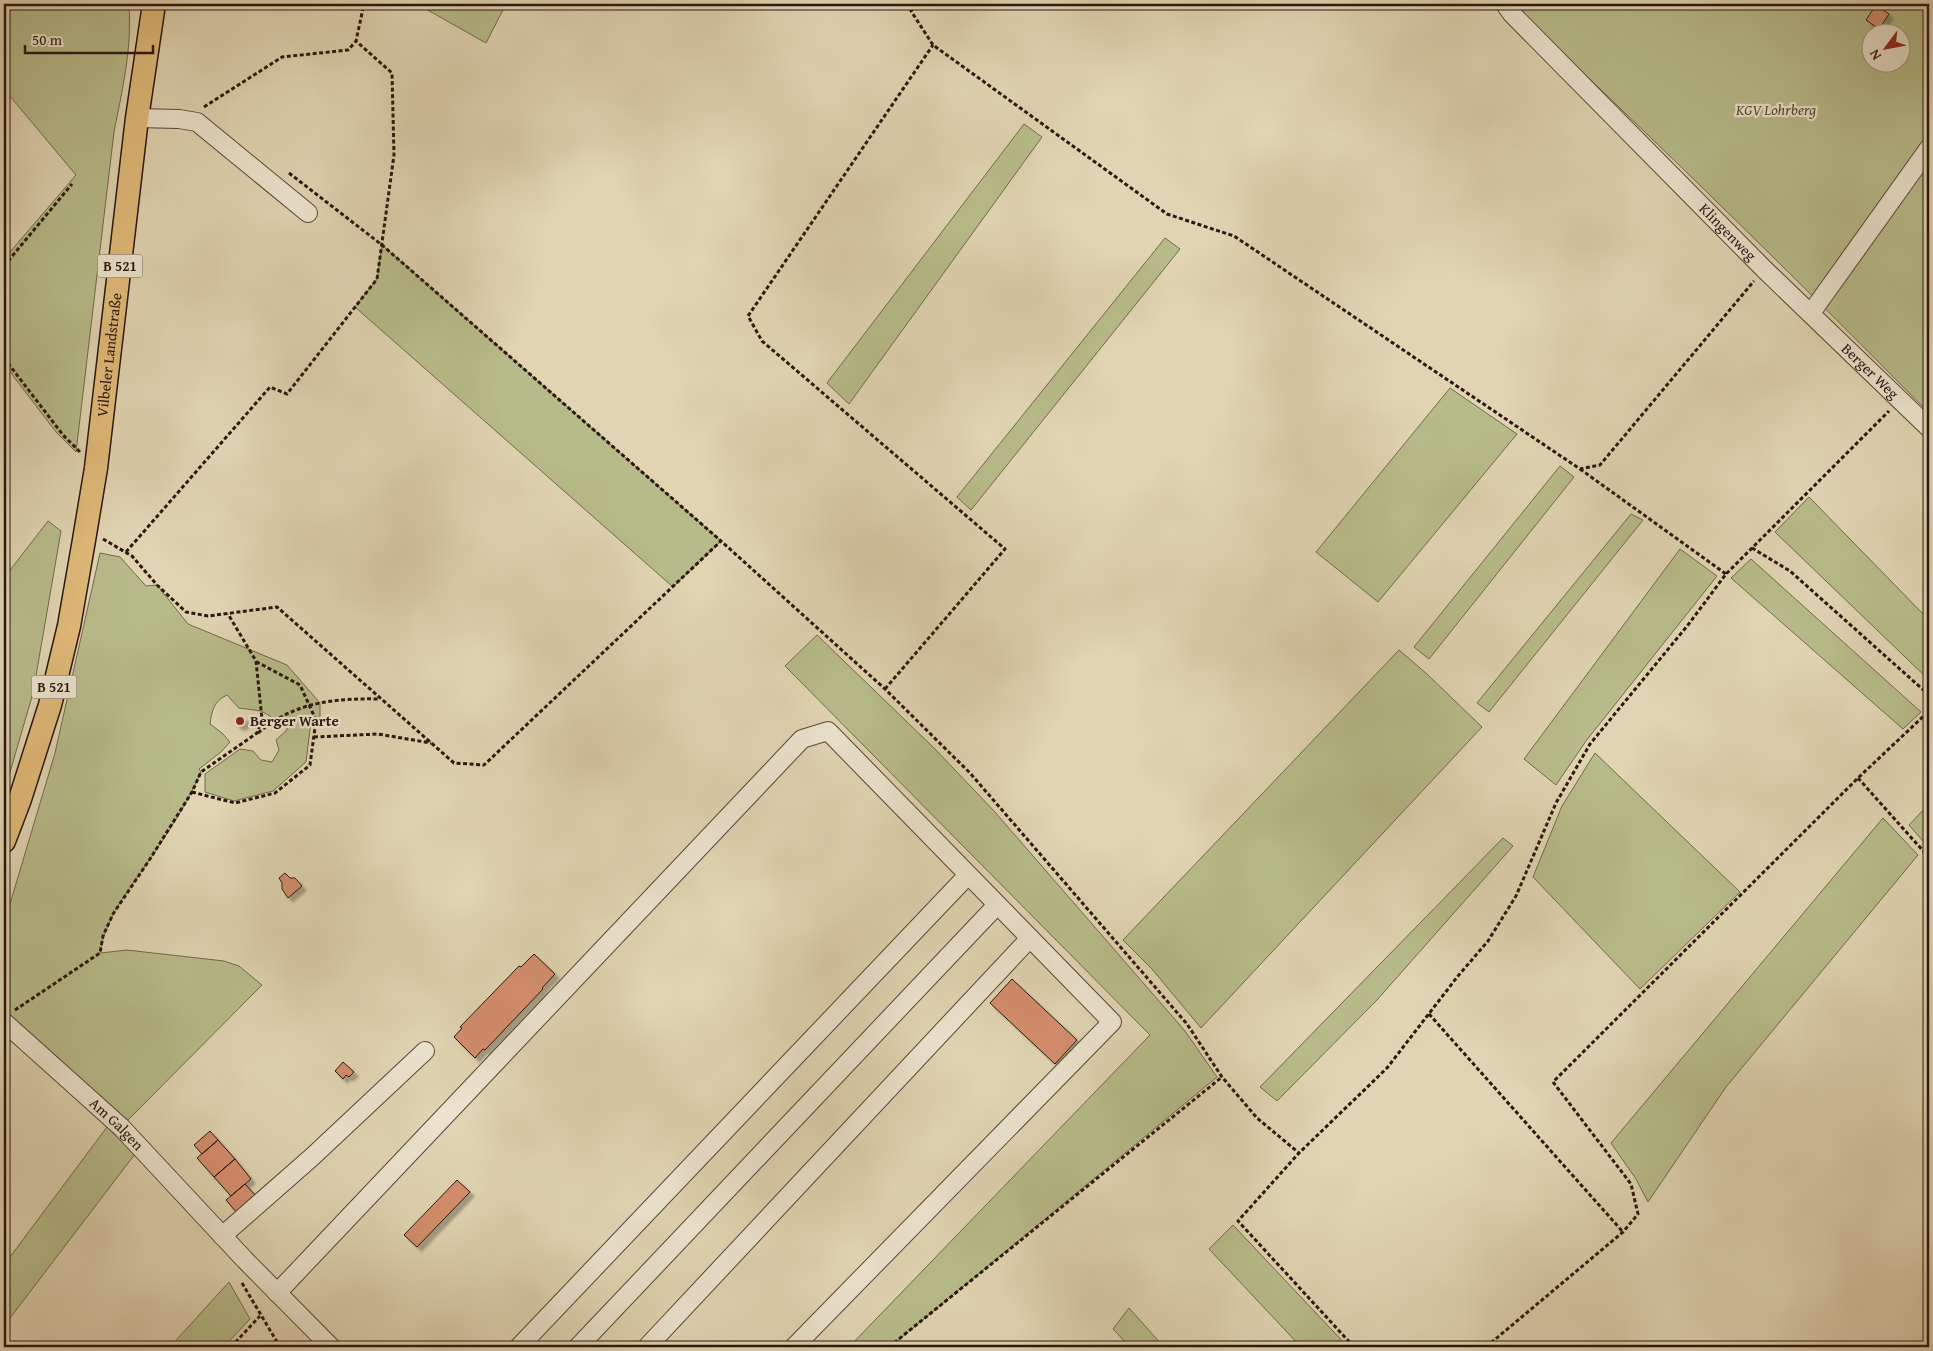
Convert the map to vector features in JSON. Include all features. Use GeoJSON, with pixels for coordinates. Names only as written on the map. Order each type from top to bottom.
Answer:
{"type":"FeatureCollection","features":[{"type":"Feature","properties":{"kind":"main road","name":"Vilbeler Landstraße"},"geometry":{"type":"LineString","coordinates":[[86,528],[96,468],[137,118],[154,4]]}},
{"type":"Feature","properties":{"kind":"main road","name":"B 521"},"geometry":{"type":"LineString","coordinates":[[4,841],[40,739],[57,677],[69,626],[86,528]]}},
{"type":"Feature","properties":{"kind":"street","name":"Klingenweg"},"geometry":{"type":"LineString","coordinates":[[1505,4],[1512,14],[1764,269],[1811,313]]}},
{"type":"Feature","properties":{"kind":"street"},"geometry":{"type":"LineString","coordinates":[[137,118],[178,119],[197,122],[308,213]]}},
{"type":"Feature","properties":{"kind":"street"},"geometry":{"type":"LineString","coordinates":[[1811,313],[1929,148]]}},
{"type":"Feature","properties":{"kind":"street","name":"Berger Weg"},"geometry":{"type":"LineString","coordinates":[[1811,313],[1929,428]]}},
{"type":"Feature","properties":{"kind":"street"},"geometry":{"type":"LineString","coordinates":[[277,1293],[802,739],[828,731],[1112,1022],[794,1347]]}},
{"type":"Feature","properties":{"kind":"street"},"geometry":{"type":"LineString","coordinates":[[519,1347],[968,875]]}},
{"type":"Feature","properties":{"kind":"street"},"geometry":{"type":"LineString","coordinates":[[578,1347],[997,905]]}},
{"type":"Feature","properties":{"kind":"street"},"geometry":{"type":"LineString","coordinates":[[647,1347],[1030,938]]}},
{"type":"Feature","properties":{"kind":"street","name":"Am Galgen"},"geometry":{"type":"LineString","coordinates":[[8,1017],[121,1127],[222,1236],[331,1347]]}},
{"type":"Feature","properties":{"kind":"street"},"geometry":{"type":"LineString","coordinates":[[222,1236],[312,1157],[425,1051]]}},
{"type":"Feature","properties":{"kind":"path"},"geometry":{"type":"LineString","coordinates":[[178,119],[204,108],[282,57],[348,50],[356,41],[364,4]]}},
{"type":"Feature","properties":{"kind":"path"},"geometry":{"type":"LineString","coordinates":[[917,4],[912,11],[933,44],[1167,214],[1234,236],[1580,469],[1726,574]]}},
{"type":"Feature","properties":{"kind":"path"},"geometry":{"type":"LineString","coordinates":[[126,552],[270,387],[287,394],[377,279],[394,155],[392,73],[356,41]]}},
{"type":"Feature","properties":{"kind":"path"},"geometry":{"type":"LineString","coordinates":[[885,689],[1005,549],[762,341],[748,316],[933,44]]}},
{"type":"Feature","properties":{"kind":"path"},"geometry":{"type":"LineString","coordinates":[[204,108],[212,114]]}},
{"type":"Feature","properties":{"kind":"path"},"geometry":{"type":"LineString","coordinates":[[281,167],[382,245],[721,540],[885,689],[970,773],[1187,1024],[1222,1077],[1257,1118],[1300,1153]]}},
{"type":"Feature","properties":{"kind":"path"},"geometry":{"type":"LineString","coordinates":[[4,266],[72,184]]}},
{"type":"Feature","properties":{"kind":"path"},"geometry":{"type":"LineString","coordinates":[[1580,469],[1600,465],[1764,269]]}},
{"type":"Feature","properties":{"kind":"path"},"geometry":{"type":"LineString","coordinates":[[4,358],[63,435],[96,468]]}},
{"type":"Feature","properties":{"kind":"path"},"geometry":{"type":"LineString","coordinates":[[1354,1347],[1238,1221],[1300,1153],[1387,1068],[1488,941],[1516,896],[1556,803],[1590,744],[1688,625],[1726,574],[1900,400]]}},
{"type":"Feature","properties":{"kind":"path"},"geometry":{"type":"LineString","coordinates":[[86,528],[132,556],[186,612],[208,616],[277,607],[454,763],[484,764],[721,540]]}},
{"type":"Feature","properties":{"kind":"path"},"geometry":{"type":"LineString","coordinates":[[1752,548],[1790,571],[1929,695]]}},
{"type":"Feature","properties":{"kind":"path"},"geometry":{"type":"LineString","coordinates":[[228,614],[256,661],[262,719],[257,733]]}},
{"type":"Feature","properties":{"kind":"path"},"geometry":{"type":"LineString","coordinates":[[192,792],[235,803],[275,793],[310,765],[316,720],[300,685],[256,661]]}},
{"type":"Feature","properties":{"kind":"path"},"geometry":{"type":"LineString","coordinates":[[8,1017],[100,953],[103,936],[113,914],[192,792],[201,772],[271,721],[294,710],[346,698],[382,699]]}},
{"type":"Feature","properties":{"kind":"path"},"geometry":{"type":"LineString","coordinates":[[1486,1347],[1624,1232],[1638,1214],[1631,1184],[1553,1082],[1858,778],[1929,711]]}},
{"type":"Feature","properties":{"kind":"path"},"geometry":{"type":"LineString","coordinates":[[314,737],[378,734],[432,743]]}},
{"type":"Feature","properties":{"kind":"path"},"geometry":{"type":"LineString","coordinates":[[1858,778],[1925,853]]}},
{"type":"Feature","properties":{"kind":"path"},"geometry":{"type":"LineString","coordinates":[[1429,1014],[1624,1232]]}},
{"type":"Feature","properties":{"kind":"path"},"geometry":{"type":"LineString","coordinates":[[889,1347],[1222,1077]]}},
{"type":"Feature","properties":{"kind":"path"},"geometry":{"type":"LineString","coordinates":[[231,1347],[260,1316],[280,1347]]}},
{"type":"Feature","properties":{"kind":"green space"},"geometry":{"type":"Polygon","coordinates":[[[4,4],[127,4],[129,7],[128,54],[114,132],[76,452],[56,432],[4,364],[4,259],[76,175],[4,89],[4,4]]]}},
{"type":"Feature","properties":{"kind":"green space"},"geometry":{"type":"Polygon","coordinates":[[[417,4],[506,4],[486,43],[417,4]]]}},
{"type":"Feature","properties":{"kind":"green space","name":"KGV Lohrberg"},"geometry":{"type":"Polygon","coordinates":[[[1514,4],[1929,4],[1929,413],[1828,311],[1519,12],[1514,4]]]}},
{"type":"Feature","properties":{"kind":"green space"},"geometry":{"type":"Polygon","coordinates":[[[1024,124],[1042,137],[849,404],[827,383],[1024,124]]]}},
{"type":"Feature","properties":{"kind":"green space"},"geometry":{"type":"Polygon","coordinates":[[[1165,238],[1180,249],[971,510],[957,497],[1165,238]]]}},
{"type":"Feature","properties":{"kind":"green space"},"geometry":{"type":"Polygon","coordinates":[[[382,245],[721,541],[673,587],[355,307],[377,279],[382,245]]]}},
{"type":"Feature","properties":{"kind":"green space"},"geometry":{"type":"Polygon","coordinates":[[[1450,388],[1517,434],[1378,602],[1316,552],[1450,388]]]}},
{"type":"Feature","properties":{"kind":"green space"},"geometry":{"type":"Polygon","coordinates":[[[1560,466],[1574,477],[1429,659],[1414,647],[1560,466]]]}},
{"type":"Feature","properties":{"kind":"green space"},"geometry":{"type":"Polygon","coordinates":[[[1809,497],[1929,620],[1929,680],[1775,532],[1809,497]]]}},
{"type":"Feature","properties":{"kind":"green space"},"geometry":{"type":"Polygon","coordinates":[[[1631,514],[1643,520],[1489,712],[1477,703],[1631,514]]]}},
{"type":"Feature","properties":{"kind":"green space"},"geometry":{"type":"Polygon","coordinates":[[[48,521],[61,531],[33,693],[4,793],[4,578],[48,521]]]}},
{"type":"Feature","properties":{"kind":"green space"},"geometry":{"type":"Polygon","coordinates":[[[1680,549],[1717,576],[1586,741],[1556,785],[1524,759],[1680,549]]]}},
{"type":"Feature","properties":{"kind":"green space"},"geometry":{"type":"Polygon","coordinates":[[[100,553],[120,557],[146,586],[157,585],[188,624],[287,665],[320,703],[320,721],[311,721],[306,762],[273,791],[234,801],[205,792],[205,774],[240,749],[253,751],[261,760],[272,762],[279,750],[276,740],[286,731],[290,722],[275,723],[270,716],[261,711],[239,708],[227,695],[216,703],[210,724],[230,742],[221,752],[199,769],[201,772],[177,818],[112,916],[100,953],[127,950],[224,961],[239,966],[262,985],[121,1127],[4,1022],[4,924],[55,753],[100,553]]]}},
{"type":"Feature","properties":{"kind":"green space"},"geometry":{"type":"Polygon","coordinates":[[[1751,559],[1921,712],[1903,729],[1731,578],[1751,559]]]}},
{"type":"Feature","properties":{"kind":"green space"},"geometry":{"type":"Polygon","coordinates":[[[817,635],[934,748],[994,811],[1185,1031],[1217,1077],[890,1347],[849,1347],[1150,1035],[785,666],[817,635]]]}},
{"type":"Feature","properties":{"kind":"green space"},"geometry":{"type":"Polygon","coordinates":[[[1399,650],[1482,727],[1201,1028],[1152,969],[1123,940],[1399,650]]]}},
{"type":"Feature","properties":{"kind":"green space"},"geometry":{"type":"Polygon","coordinates":[[[1595,753],[1740,892],[1640,989],[1533,877],[1562,806],[1595,753]]]}},
{"type":"Feature","properties":{"kind":"green space"},"geometry":{"type":"Polygon","coordinates":[[[1929,804],[1929,848],[1909,825],[1929,804]]]}},
{"type":"Feature","properties":{"kind":"green space"},"geometry":{"type":"Polygon","coordinates":[[[1883,818],[1918,855],[1726,1087],[1648,1202],[1636,1179],[1611,1143],[1883,818]]]}},
{"type":"Feature","properties":{"kind":"green space"},"geometry":{"type":"Polygon","coordinates":[[[1503,838],[1513,846],[1377,1000],[1277,1101],[1260,1087],[1503,838]]]}},
{"type":"Feature","properties":{"kind":"green space"},"geometry":{"type":"Polygon","coordinates":[[[107,1127],[135,1154],[4,1326],[4,1265],[107,1127]]]}},
{"type":"Feature","properties":{"kind":"green space"},"geometry":{"type":"Polygon","coordinates":[[[1233,1225],[1348,1347],[1301,1347],[1209,1249],[1233,1225]]]}},
{"type":"Feature","properties":{"kind":"green space"},"geometry":{"type":"Polygon","coordinates":[[[229,1282],[250,1319],[224,1347],[170,1347],[229,1282]]]}},
{"type":"Feature","properties":{"kind":"green space"},"geometry":{"type":"Polygon","coordinates":[[[1129,1308],[1164,1347],[1130,1347],[1113,1329],[1129,1308]]]}},
{"type":"Feature","properties":{"kind":"building"},"geometry":{"type":"Polygon","coordinates":[[[1876,5],[1889,14],[1884,22],[1869,22],[1866,20],[1876,5]]]}},
{"type":"Feature","properties":{"kind":"building","name":"Berger Warte"},"geometry":{"type":"Polygon","coordinates":[[[240,716],[245,721],[240,726],[235,721],[240,716]]]}},
{"type":"Feature","properties":{"kind":"building"},"geometry":{"type":"Polygon","coordinates":[[[285,873],[290,878],[295,878],[302,886],[288,898],[282,889],[282,883],[279,878],[285,873]]]}},
{"type":"Feature","properties":{"kind":"building"},"geometry":{"type":"Polygon","coordinates":[[[534,954],[555,974],[485,1050],[483,1049],[475,1058],[454,1037],[462,1028],[460,1027],[519,966],[521,967],[534,954]]]}},
{"type":"Feature","properties":{"kind":"building"},"geometry":{"type":"Polygon","coordinates":[[[1012,979],[1077,1040],[1055,1064],[990,1003],[1012,979]]]}},
{"type":"Feature","properties":{"kind":"building"},"geometry":{"type":"Polygon","coordinates":[[[343,1062],[354,1072],[349,1077],[346,1075],[343,1079],[335,1071],[343,1062]]]}},
{"type":"Feature","properties":{"kind":"building"},"geometry":{"type":"Polygon","coordinates":[[[210,1131],[218,1140],[202,1154],[194,1145],[210,1131]]]}},
{"type":"Feature","properties":{"kind":"building"},"geometry":{"type":"Polygon","coordinates":[[[218,1140],[235,1159],[214,1177],[197,1158],[218,1140]]]}},
{"type":"Feature","properties":{"kind":"building"},"geometry":{"type":"Polygon","coordinates":[[[235,1159],[251,1179],[231,1196],[214,1177],[235,1159]]]}},
{"type":"Feature","properties":{"kind":"building"},"geometry":{"type":"Polygon","coordinates":[[[457,1180],[470,1192],[417,1247],[404,1235],[457,1180]]]}},
{"type":"Feature","properties":{"kind":"building"},"geometry":{"type":"Polygon","coordinates":[[[245,1184],[257,1197],[237,1213],[226,1200],[245,1184]]]}},
{"type":"Feature","properties":{"kind":"place","name":"Berger Warte"},"geometry":{"type":"Point","coordinates":[240,721]}}]}
